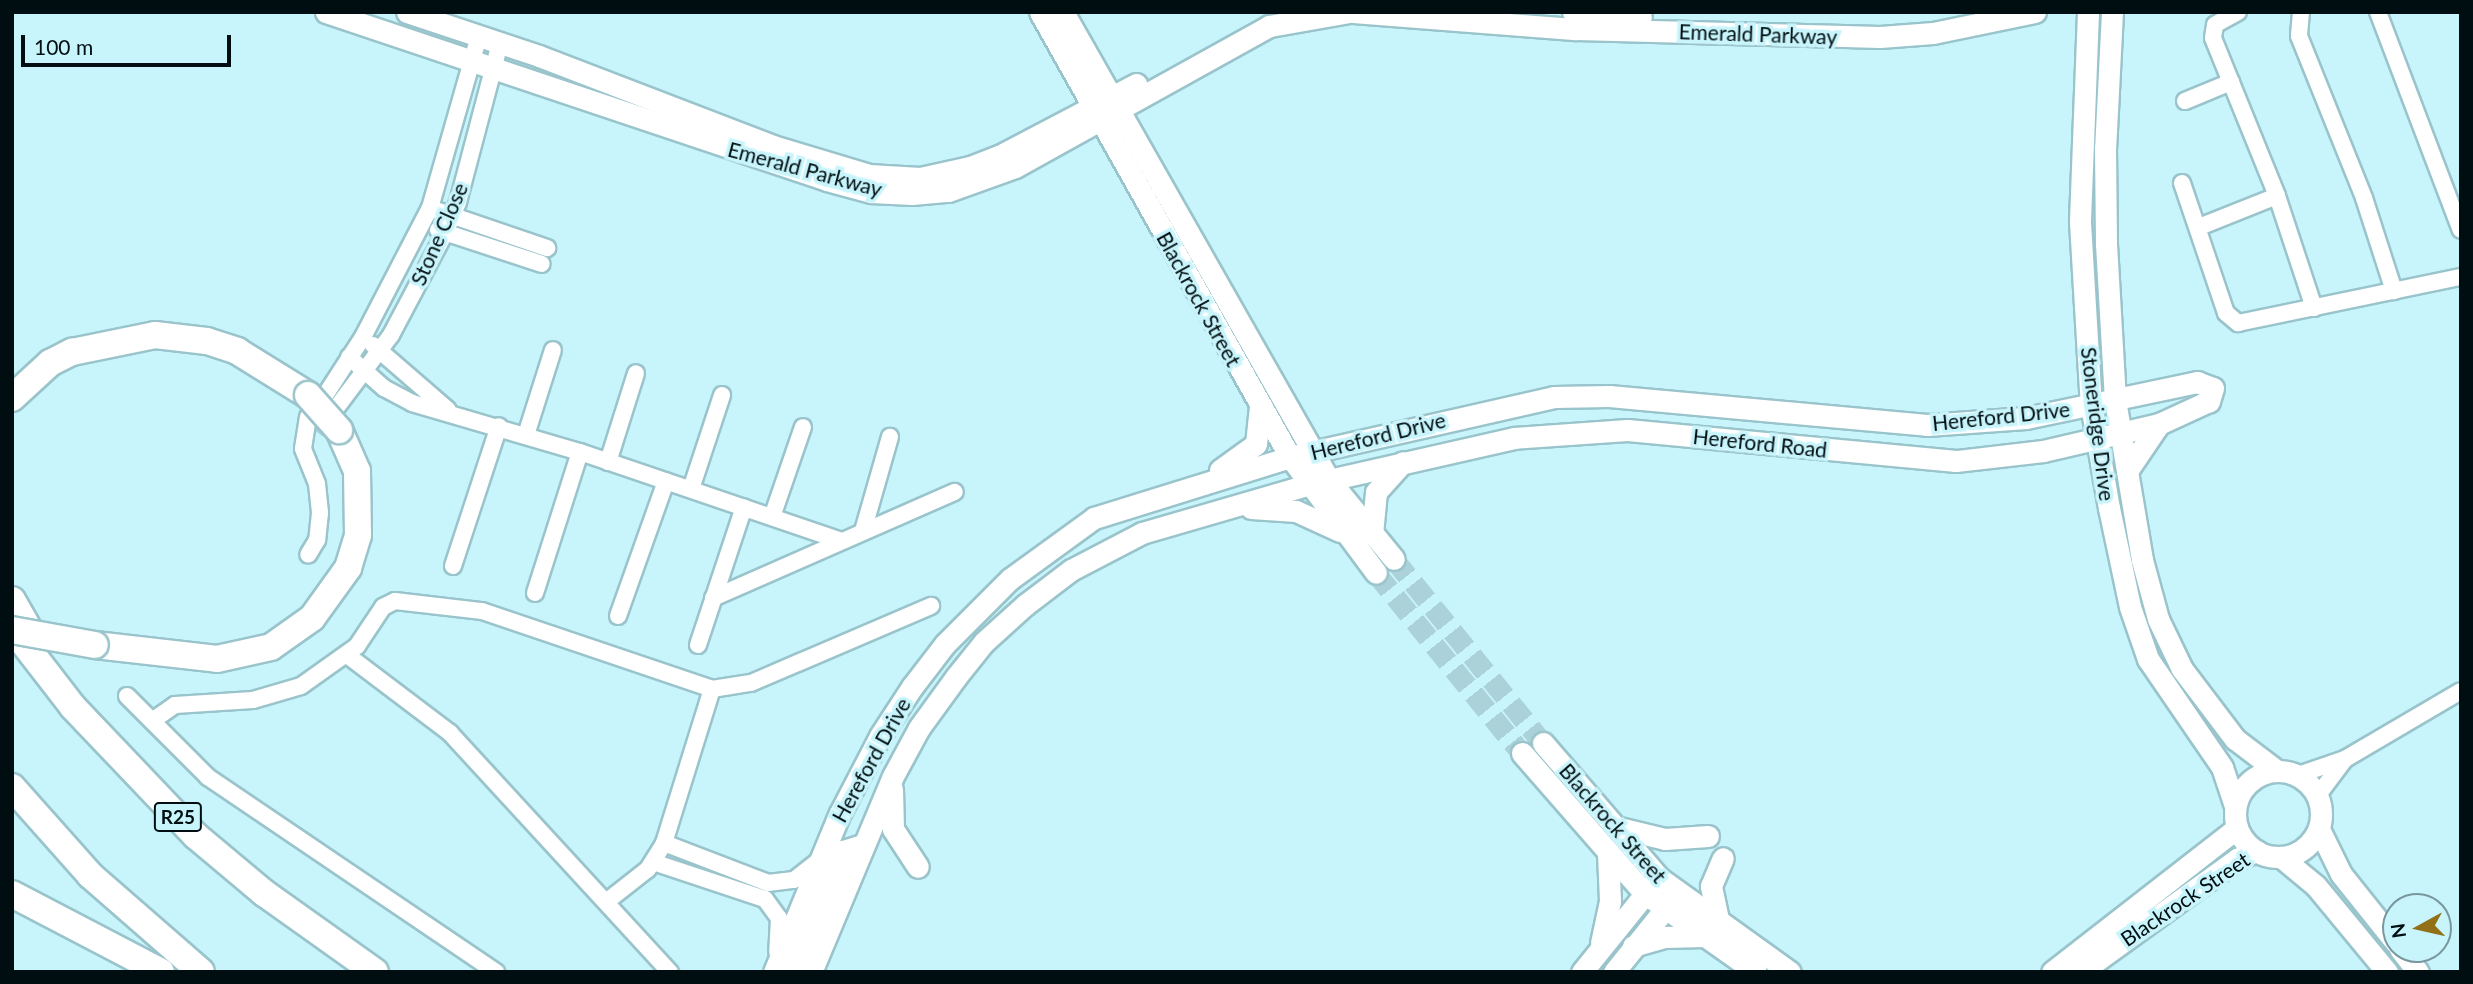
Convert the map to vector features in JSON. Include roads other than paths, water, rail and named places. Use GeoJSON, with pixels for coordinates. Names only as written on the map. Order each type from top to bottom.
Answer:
{"type":"FeatureCollection","features":[{"type":"Feature","properties":{"kind":"main road"},"geometry":{"type":"LineString","coordinates":[[12,398],[50,363],[72,352],[155,335],[206,341],[237,351],[314,402],[331,423],[357,471],[358,535],[348,568],[312,618],[271,647],[217,659],[95,645],[12,629]]}},
{"type":"Feature","properties":{"kind":"main road"},"geometry":{"type":"LineString","coordinates":[[12,600],[73,707]]}},
{"type":"Feature","properties":{"kind":"main road","name":"R25"},"geometry":{"type":"LineString","coordinates":[[12,629],[73,707],[196,836],[264,893],[375,972]]}},
{"type":"Feature","properties":{"kind":"main road"},"geometry":{"type":"LineString","coordinates":[[12,787],[90,875],[201,972]]}},
{"type":"Feature","properties":{"kind":"main road"},"geometry":{"type":"LineString","coordinates":[[12,894],[161,972]]}},
{"type":"Feature","properties":{"kind":"street","name":"Emerald Parkway"},"geometry":{"type":"LineString","coordinates":[[326,12],[668,130],[871,192],[936,192],[983,181],[1235,31],[1291,12]]}},
{"type":"Feature","properties":{"kind":"street","name":"Emerald Parkway"},"geometry":{"type":"LineString","coordinates":[[407,12],[500,43],[773,145],[869,175],[920,178],[970,167],[1105,109],[1269,26],[1348,12]]}},
{"type":"Feature","properties":{"kind":"street","name":"Blackrock Street"},"geometry":{"type":"LineString","coordinates":[[1040,12],[1105,109],[1329,480],[1394,559]]}},
{"type":"Feature","properties":{"kind":"street","name":"Blackrock Street"},"geometry":{"type":"LineString","coordinates":[[1063,12],[1105,109],[1260,408],[1307,485],[1376,573]]}},
{"type":"Feature","properties":{"kind":"street","name":"Emerald Parkway"},"geometry":{"type":"LineString","coordinates":[[1353,12],[1576,29],[1881,37],[1933,33],[2035,12]]}},
{"type":"Feature","properties":{"kind":"street","name":"Emerald Parkway"},"geometry":{"type":"LineString","coordinates":[[1573,12],[1834,29],[1917,24],[1977,12]]}},
{"type":"Feature","properties":{"kind":"street","name":"Stoneridge Drive"},"geometry":{"type":"LineString","coordinates":[[2088,12],[2080,222],[2091,405],[2119,559],[2138,632],[2157,677],[2222,767],[2235,806]]}},
{"type":"Feature","properties":{"kind":"street","name":"Stoneridge Drive"},"geometry":{"type":"LineString","coordinates":[[2112,12],[2105,148],[2115,400],[2151,596],[2169,645],[2224,726],[2276,770]]}},
{"type":"Feature","properties":{"kind":"street"},"geometry":{"type":"LineString","coordinates":[[2238,12],[2219,21],[2212,32],[2277,196],[2314,308]]}},
{"type":"Feature","properties":{"kind":"street"},"geometry":{"type":"LineString","coordinates":[[2301,12],[2299,36],[2364,198],[2394,291]]}},
{"type":"Feature","properties":{"kind":"street"},"geometry":{"type":"LineString","coordinates":[[2378,12],[2461,230]]}},
{"type":"Feature","properties":{"kind":"street","name":"Stone Close"},"geometry":{"type":"LineString","coordinates":[[314,402],[363,337],[430,208],[478,36]]}},
{"type":"Feature","properties":{"kind":"street","name":"Stone Close"},"geometry":{"type":"LineString","coordinates":[[303,449],[331,423],[381,351],[445,233],[452,217],[500,43]]}},
{"type":"Feature","properties":{"kind":"street"},"geometry":{"type":"LineString","coordinates":[[2185,101],[2231,82]]}},
{"type":"Feature","properties":{"kind":"street"},"geometry":{"type":"LineString","coordinates":[[2182,183],[2229,318],[2246,323],[2461,277]]}},
{"type":"Feature","properties":{"kind":"street"},"geometry":{"type":"LineString","coordinates":[[2199,227],[2277,196]]}},
{"type":"Feature","properties":{"kind":"street"},"geometry":{"type":"LineString","coordinates":[[422,225],[544,256],[430,208]]}},
{"type":"Feature","properties":{"kind":"street"},"geometry":{"type":"LineString","coordinates":[[363,337],[448,410]]}},
{"type":"Feature","properties":{"kind":"street"},"geometry":{"type":"LineString","coordinates":[[526,435],[552,349]]}},
{"type":"Feature","properties":{"kind":"street"},"geometry":{"type":"LineString","coordinates":[[349,357],[397,397],[448,410],[608,461],[841,541]]}},
{"type":"Feature","properties":{"kind":"street"},"geometry":{"type":"LineString","coordinates":[[608,461],[636,373]]}},
{"type":"Feature","properties":{"kind":"street","name":"Hereford Drive"},"geometry":{"type":"LineString","coordinates":[[780,971],[822,857],[880,736],[945,644],[1010,579],[1059,539],[1094,518],[1160,495],[1290,457],[1521,402],[1578,395],[1927,425],[2026,418],[2204,382],[2213,388],[2209,401]]}},
{"type":"Feature","properties":{"kind":"street"},"geometry":{"type":"LineString","coordinates":[[691,489],[722,395]]}},
{"type":"Feature","properties":{"kind":"street","name":"Hereford Road"},"geometry":{"type":"LineString","coordinates":[[1307,485],[1404,460],[1503,440],[1598,430],[1922,461],[1990,458],[2097,439],[2159,424],[2209,401]]}},
{"type":"Feature","properties":{"kind":"street"},"geometry":{"type":"LineString","coordinates":[[308,555],[317,540],[320,513],[317,484],[303,449],[314,402]]}},
{"type":"Feature","properties":{"kind":"street"},"geometry":{"type":"LineString","coordinates":[[1160,495],[1249,452],[1259,435],[1260,408]]}},
{"type":"Feature","properties":{"kind":"street"},"geometry":{"type":"LineString","coordinates":[[2127,471],[2159,424]]}},
{"type":"Feature","properties":{"kind":"street"},"geometry":{"type":"LineString","coordinates":[[453,566],[499,426]]}},
{"type":"Feature","properties":{"kind":"street"},"geometry":{"type":"LineString","coordinates":[[772,517],[803,427]]}},
{"type":"Feature","properties":{"kind":"street"},"geometry":{"type":"LineString","coordinates":[[863,531],[890,437]]}},
{"type":"Feature","properties":{"kind":"street"},"geometry":{"type":"LineString","coordinates":[[535,593],[580,452]]}},
{"type":"Feature","properties":{"kind":"street"},"geometry":{"type":"LineString","coordinates":[[1372,534],[1376,492],[1404,460]]}},
{"type":"Feature","properties":{"kind":"street"},"geometry":{"type":"LineString","coordinates":[[618,616],[666,481]]}},
{"type":"Feature","properties":{"kind":"street","name":"Hereford Drive"},"geometry":{"type":"LineString","coordinates":[[811,972],[893,776],[919,728],[984,642],[1026,605],[1108,548],[1200,513],[1307,485]]}},
{"type":"Feature","properties":{"kind":"street"},"geometry":{"type":"LineString","coordinates":[[713,598],[955,492]]}},
{"type":"Feature","properties":{"kind":"street"},"geometry":{"type":"LineString","coordinates":[[698,645],[744,507]]}},
{"type":"Feature","properties":{"kind":"street"},"geometry":{"type":"LineString","coordinates":[[1200,513],[1285,509],[1342,532]]}},
{"type":"Feature","properties":{"kind":"street"},"geometry":{"type":"LineString","coordinates":[[152,721],[175,705],[253,700],[280,694],[316,678],[347,655],[389,602],[460,606],[712,689],[751,683],[931,606]]}},
{"type":"Feature","properties":{"kind":"street"},"geometry":{"type":"LineString","coordinates":[[347,655],[435,718],[670,972]]}},
{"type":"Feature","properties":{"kind":"street"},"geometry":{"type":"LineString","coordinates":[[606,902],[653,862],[664,842],[712,689]]}},
{"type":"Feature","properties":{"kind":"street"},"geometry":{"type":"LineString","coordinates":[[2387,972],[2316,886],[2281,857],[2256,851],[2237,828],[2235,806],[2250,781],[2276,770],[2298,775],[2345,759],[2461,691]]}},
{"type":"Feature","properties":{"kind":"street"},"geometry":{"type":"LineString","coordinates":[[127,696],[208,777],[496,972]]}},
{"type":"Feature","properties":{"kind":"street","name":"Blackrock Street"},"geometry":{"type":"LineString","coordinates":[[1543,743],[1615,827],[1651,886]]}},
{"type":"Feature","properties":{"kind":"street","name":"Blackrock Street"},"geometry":{"type":"LineString","coordinates":[[1522,753],[1608,853],[1712,930],[1790,972]]}},
{"type":"Feature","properties":{"kind":"street"},"geometry":{"type":"LineString","coordinates":[[2345,759],[2318,795],[2319,829],[2341,874],[2382,925]]}},
{"type":"Feature","properties":{"kind":"street"},"geometry":{"type":"LineString","coordinates":[[2298,775],[2318,795]]}},
{"type":"Feature","properties":{"kind":"street"},"geometry":{"type":"LineString","coordinates":[[893,776],[893,829],[918,867]]}},
{"type":"Feature","properties":{"kind":"street"},"geometry":{"type":"LineString","coordinates":[[1615,827],[1665,839],[1708,836]]}},
{"type":"Feature","properties":{"kind":"street","name":"Blackrock Street"},"geometry":{"type":"LineString","coordinates":[[2052,972],[2237,828]]}},
{"type":"Feature","properties":{"kind":"street"},"geometry":{"type":"LineString","coordinates":[[2281,857],[2304,849],[2319,829]]}},
{"type":"Feature","properties":{"kind":"street"},"geometry":{"type":"LineString","coordinates":[[664,842],[768,883],[794,880],[822,857]]}},
{"type":"Feature","properties":{"kind":"street"},"geometry":{"type":"LineString","coordinates":[[780,971],[843,851],[863,845]]}},
{"type":"Feature","properties":{"kind":"street","name":"Blackrock Street"},"geometry":{"type":"LineString","coordinates":[[2081,972],[2236,859],[2256,851]]}},
{"type":"Feature","properties":{"kind":"street"},"geometry":{"type":"LineString","coordinates":[[1599,948],[1610,901],[1608,853]]}},
{"type":"Feature","properties":{"kind":"street"},"geometry":{"type":"LineString","coordinates":[[1633,946],[1664,937],[1712,930],[1711,886],[1723,858]]}},
{"type":"Feature","properties":{"kind":"street"},"geometry":{"type":"LineString","coordinates":[[653,862],[765,899],[779,918],[780,971]]}},
{"type":"Feature","properties":{"kind":"street"},"geometry":{"type":"LineString","coordinates":[[1583,972],[1599,948],[1651,886]]}},
{"type":"Feature","properties":{"kind":"street"},"geometry":{"type":"LineString","coordinates":[[1614,972],[1671,901]]}},
{"type":"Feature","properties":{"kind":"street","name":"Blackrock Street"},"geometry":{"type":"LineString","coordinates":[[1712,930],[1756,972]]}},
{"type":"Feature","properties":{"kind":"tunnel"},"geometry":{"type":"LineString","coordinates":[[318,433],[334,412]]}},
{"type":"Feature","properties":{"kind":"tunnel"},"geometry":{"type":"LineString","coordinates":[[1394,559],[1543,743]]}},
{"type":"Feature","properties":{"kind":"tunnel"},"geometry":{"type":"LineString","coordinates":[[1376,573],[1522,753]]}}]}
